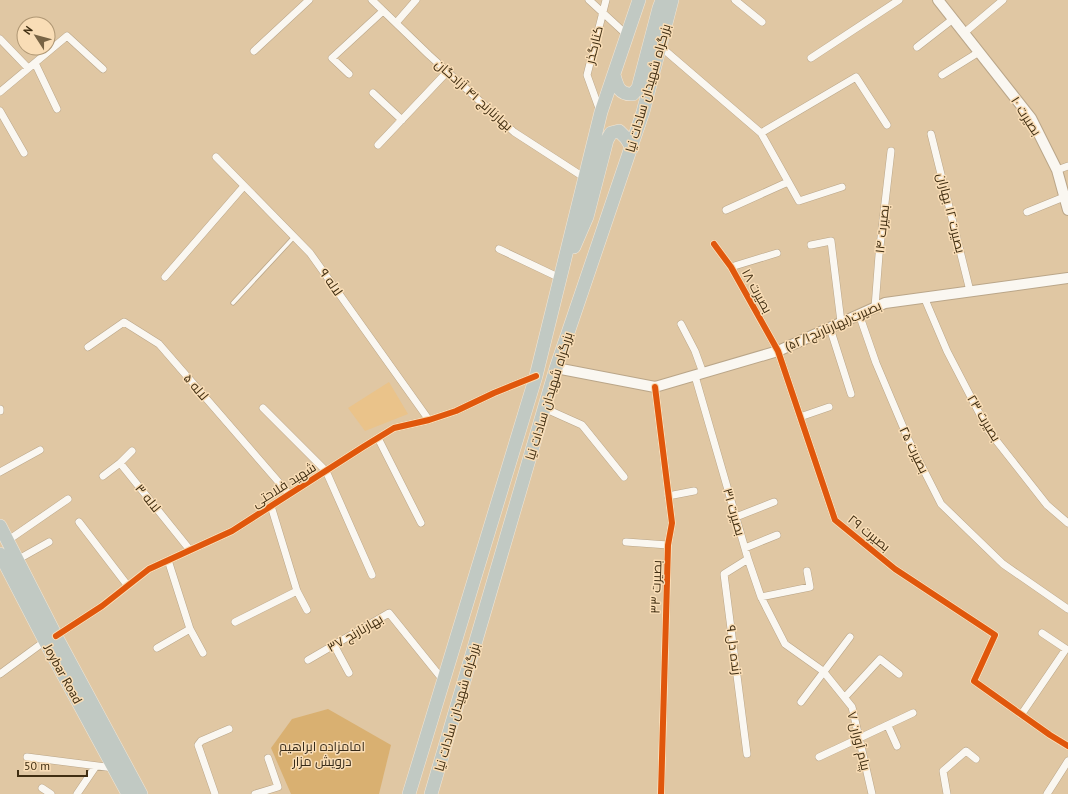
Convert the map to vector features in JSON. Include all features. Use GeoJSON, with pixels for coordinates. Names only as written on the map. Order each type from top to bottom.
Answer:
{"type":"FeatureCollection","features":[{"type":"Feature","properties":{"kind":"highway","name":"بزرگراه شهیدان سادات نیا"},"geometry":{"type":"LineString","coordinates":[[409,794],[536,376],[601,112],[639,0]]}},
{"type":"Feature","properties":{"kind":"highway"},"geometry":{"type":"LineString","coordinates":[[614,75],[618,87],[622,92],[633,94],[638,88],[662,0]]}},
{"type":"Feature","properties":{"kind":"highway","name":"بزرگراه شهیدان سادات نیا"},"geometry":{"type":"LineString","coordinates":[[431,794],[556,368],[643,112],[672,0]]}},
{"type":"Feature","properties":{"kind":"highway"},"geometry":{"type":"LineString","coordinates":[[560,278],[587,217],[607,140],[612,133],[619,131],[626,138],[632,148]]}},
{"type":"Feature","properties":{"kind":"highway"},"geometry":{"type":"LineString","coordinates":[[0,526],[18,560],[50,639],[141,794]]}},
{"type":"Feature","properties":{"kind":"highway","name":"Joybar Road"},"geometry":{"type":"LineString","coordinates":[[0,554],[50,639],[128,794]]}},
{"type":"Feature","properties":{"kind":"street"},"geometry":{"type":"LineString","coordinates":[[254,51],[309,0]]}},
{"type":"Feature","properties":{"kind":"street","name":"بهارنارنج ۴۱ آزادگان"},"geometry":{"type":"LineString","coordinates":[[372,0],[447,72],[514,132],[585,178]]}},
{"type":"Feature","properties":{"kind":"street"},"geometry":{"type":"LineString","coordinates":[[396,23],[416,0]]}},
{"type":"Feature","properties":{"kind":"street"},"geometry":{"type":"LineString","coordinates":[[589,0],[627,35]]}},
{"type":"Feature","properties":{"kind":"street","name":"کنارگذر"},"geometry":{"type":"LineString","coordinates":[[601,112],[587,76],[606,0]]}},
{"type":"Feature","properties":{"kind":"street"},"geometry":{"type":"LineString","coordinates":[[735,0],[762,22]]}},
{"type":"Feature","properties":{"kind":"street"},"geometry":{"type":"LineString","coordinates":[[811,58],[899,0]]}},
{"type":"Feature","properties":{"kind":"street","name":"بصیرت ۱۰"},"geometry":{"type":"LineString","coordinates":[[938,0],[1031,118],[1057,170],[1068,210]]}},
{"type":"Feature","properties":{"kind":"street"},"geometry":{"type":"LineString","coordinates":[[964,33],[1003,0]]}},
{"type":"Feature","properties":{"kind":"street"},"geometry":{"type":"LineString","coordinates":[[349,74],[332,58],[383,10]]}},
{"type":"Feature","properties":{"kind":"street"},"geometry":{"type":"LineString","coordinates":[[918,47],[953,19]]}},
{"type":"Feature","properties":{"kind":"street"},"geometry":{"type":"LineString","coordinates":[[0,92],[67,36],[102,69]]}},
{"type":"Feature","properties":{"kind":"street"},"geometry":{"type":"LineString","coordinates":[[0,39],[28,68]]}},
{"type":"Feature","properties":{"kind":"street"},"geometry":{"type":"LineString","coordinates":[[660,48],[761,133],[799,201],[842,187]]}},
{"type":"Feature","properties":{"kind":"street"},"geometry":{"type":"LineString","coordinates":[[942,75],[979,52]]}},
{"type":"Feature","properties":{"kind":"street"},"geometry":{"type":"LineString","coordinates":[[35,63],[57,109]]}},
{"type":"Feature","properties":{"kind":"street"},"geometry":{"type":"LineString","coordinates":[[378,145],[447,72]]}},
{"type":"Feature","properties":{"kind":"street"},"geometry":{"type":"LineString","coordinates":[[761,133],[856,77],[887,125]]}},
{"type":"Feature","properties":{"kind":"street"},"geometry":{"type":"LineString","coordinates":[[373,93],[402,120]]}},
{"type":"Feature","properties":{"kind":"street"},"geometry":{"type":"LineString","coordinates":[[0,111],[24,154]]}},
{"type":"Feature","properties":{"kind":"street","name":"بصیرت ۱۲ بهاران"},"geometry":{"type":"LineString","coordinates":[[931,134],[970,291]]}},
{"type":"Feature","properties":{"kind":"street","name":"بصیرت ۱۴"},"geometry":{"type":"LineString","coordinates":[[875,307],[884,241],[891,151]]}},
{"type":"Feature","properties":{"kind":"street","name":"لاله ۹"},"geometry":{"type":"LineString","coordinates":[[216,157],[310,253],[429,420]]}},
{"type":"Feature","properties":{"kind":"street"},"geometry":{"type":"LineString","coordinates":[[1057,170],[1068,166]]}},
{"type":"Feature","properties":{"kind":"street"},"geometry":{"type":"LineString","coordinates":[[726,210],[788,182]]}},
{"type":"Feature","properties":{"kind":"street"},"geometry":{"type":"LineString","coordinates":[[165,277],[244,186]]}},
{"type":"Feature","properties":{"kind":"street"},"geometry":{"type":"LineString","coordinates":[[1027,212],[1064,196]]}},
{"type":"Feature","properties":{"kind":"street"},"geometry":{"type":"LineString","coordinates":[[811,245],[831,242],[841,322]]}},
{"type":"Feature","properties":{"kind":"street","name":"بصیرت ۱۸"},"geometry":{"type":"LineString","coordinates":[[714,244],[731,267],[778,351]]}},
{"type":"Feature","properties":{"kind":"street"},"geometry":{"type":"LineString","coordinates":[[499,249],[560,278]]}},
{"type":"Feature","properties":{"kind":"street"},"geometry":{"type":"LineString","coordinates":[[731,267],[777,253]]}},
{"type":"Feature","properties":{"kind":"street","name":"بصیرت(بهارنارنج۵۲/۱)"},"geometry":{"type":"LineString","coordinates":[[556,368],[655,387],[778,351],[885,303],[1068,278]]}},
{"type":"Feature","properties":{"kind":"street","name":"بصیرت ۲۳"},"geometry":{"type":"LineString","coordinates":[[924,297],[947,351],[988,430],[1047,505],[1068,523]]}},
{"type":"Feature","properties":{"kind":"street","name":"بصیرت ۲۵"},"geometry":{"type":"LineString","coordinates":[[859,314],[876,363],[909,441],[941,504],[1002,564],[1068,609]]}},
{"type":"Feature","properties":{"kind":"street","name":"لاله ۵"},"geometry":{"type":"LineString","coordinates":[[88,347],[124,322],[159,344],[289,494]]}},
{"type":"Feature","properties":{"kind":"street","name":"بصیرت ۳۱"},"geometry":{"type":"LineString","coordinates":[[681,324],[694,351],[748,559],[761,596],[785,644]]}},
{"type":"Feature","properties":{"kind":"street"},"geometry":{"type":"LineString","coordinates":[[830,328],[851,394]]}},
{"type":"Feature","properties":{"kind":"street","name":"بصیرت ۲۹"},"geometry":{"type":"LineString","coordinates":[[778,351],[835,520],[895,568],[995,635],[974,681],[1021,715]]}},
{"type":"Feature","properties":{"kind":"street","name":"شهید فلاحتی"},"geometry":{"type":"LineString","coordinates":[[0,674],[50,639],[102,606],[149,569],[232,531],[394,428],[429,420],[456,411],[494,393],[536,376]]}},
{"type":"Feature","properties":{"kind":"street","name":"بصیرت ۳۳"},"geometry":{"type":"LineString","coordinates":[[655,387],[672,524],[668,545],[661,792]]}},
{"type":"Feature","properties":{"kind":"street"},"geometry":{"type":"LineString","coordinates":[[800,417],[829,407]]}},
{"type":"Feature","properties":{"kind":"street"},"geometry":{"type":"LineString","coordinates":[[263,408],[326,471],[372,575]]}},
{"type":"Feature","properties":{"kind":"street"},"geometry":{"type":"LineString","coordinates":[[544,408],[582,425],[624,477]]}},
{"type":"Feature","properties":{"kind":"street"},"geometry":{"type":"LineString","coordinates":[[378,438],[420,523]]}},
{"type":"Feature","properties":{"kind":"street"},"geometry":{"type":"LineString","coordinates":[[0,472],[40,450]]}},
{"type":"Feature","properties":{"kind":"street"},"geometry":{"type":"LineString","coordinates":[[103,476],[120,463],[132,450]]}},
{"type":"Feature","properties":{"kind":"street","name":"لاله ۳"},"geometry":{"type":"LineString","coordinates":[[120,463],[190,550]]}},
{"type":"Feature","properties":{"kind":"street"},"geometry":{"type":"LineString","coordinates":[[668,496],[694,491]]}},
{"type":"Feature","properties":{"kind":"street"},"geometry":{"type":"LineString","coordinates":[[7,541],[68,499]]}},
{"type":"Feature","properties":{"kind":"street"},"geometry":{"type":"LineString","coordinates":[[736,517],[774,502]]}},
{"type":"Feature","properties":{"kind":"street"},"geometry":{"type":"LineString","coordinates":[[271,506],[298,591],[307,610]]}},
{"type":"Feature","properties":{"kind":"street"},"geometry":{"type":"LineString","coordinates":[[79,522],[128,586]]}},
{"type":"Feature","properties":{"kind":"street"},"geometry":{"type":"LineString","coordinates":[[745,548],[777,535]]}},
{"type":"Feature","properties":{"kind":"street"},"geometry":{"type":"LineString","coordinates":[[18,560],[49,542]]}},
{"type":"Feature","properties":{"kind":"street"},"geometry":{"type":"LineString","coordinates":[[626,542],[668,545]]}},
{"type":"Feature","properties":{"kind":"street","name":"زنده دل ۹"},"geometry":{"type":"LineString","coordinates":[[747,754],[724,574],[748,559]]}},
{"type":"Feature","properties":{"kind":"street"},"geometry":{"type":"LineString","coordinates":[[168,560],[190,629],[203,653]]}},
{"type":"Feature","properties":{"kind":"street"},"geometry":{"type":"LineString","coordinates":[[761,596],[810,587],[807,571]]}},
{"type":"Feature","properties":{"kind":"street"},"geometry":{"type":"LineString","coordinates":[[235,622],[298,591]]}},
{"type":"Feature","properties":{"kind":"street","name":"بهارنارنج ۳۷"},"geometry":{"type":"LineString","coordinates":[[308,660],[389,613],[443,680]]}},
{"type":"Feature","properties":{"kind":"street"},"geometry":{"type":"LineString","coordinates":[[157,648],[190,629]]}},
{"type":"Feature","properties":{"kind":"street"},"geometry":{"type":"LineString","coordinates":[[1042,633],[1066,649],[1021,715],[1068,746]]}},
{"type":"Feature","properties":{"kind":"street"},"geometry":{"type":"LineString","coordinates":[[800,702],[850,637]]}},
{"type":"Feature","properties":{"kind":"street","name":"پیام آوران ۷"},"geometry":{"type":"LineString","coordinates":[[785,644],[823,671],[852,707],[872,794]]}},
{"type":"Feature","properties":{"kind":"street"},"geometry":{"type":"LineString","coordinates":[[334,645],[349,673]]}},
{"type":"Feature","properties":{"kind":"street"},"geometry":{"type":"LineString","coordinates":[[845,697],[880,659],[899,674]]}},
{"type":"Feature","properties":{"kind":"street"},"geometry":{"type":"LineString","coordinates":[[819,757],[913,713]]}},
{"type":"Feature","properties":{"kind":"street"},"geometry":{"type":"LineString","coordinates":[[888,726],[897,746]]}},
{"type":"Feature","properties":{"kind":"street"},"geometry":{"type":"LineString","coordinates":[[215,794],[198,745],[201,741],[229,729]]}},
{"type":"Feature","properties":{"kind":"street"},"geometry":{"type":"LineString","coordinates":[[948,794],[943,771],[966,751],[976,759]]}},
{"type":"Feature","properties":{"kind":"street"},"geometry":{"type":"LineString","coordinates":[[27,757],[114,768]]}},
{"type":"Feature","properties":{"kind":"street"},"geometry":{"type":"LineString","coordinates":[[255,794],[278,787],[268,758]]}},
{"type":"Feature","properties":{"kind":"street"},"geometry":{"type":"LineString","coordinates":[[1047,794],[1068,761]]}},
{"type":"Feature","properties":{"kind":"street"},"geometry":{"type":"LineString","coordinates":[[77,794],[96,766]]}},
{"type":"Feature","properties":{"kind":"street"},"geometry":{"type":"LineString","coordinates":[[42,788],[50,794]]}},
{"type":"Feature","properties":{"kind":"lane"},"geometry":{"type":"LineString","coordinates":[[233,303],[294,237]]}},
{"type":"Feature","properties":{"kind":"shaded area"},"geometry":{"type":"Polygon","coordinates":[[[389,382],[408,414],[365,431],[348,408],[389,382]]]}},
{"type":"Feature","properties":{"kind":"green space","name":"امامزاده ابراهیم درویش مزار"},"geometry":{"type":"Polygon","coordinates":[[[328,709],[391,745],[379,794],[291,794],[271,748],[292,719],[328,709]]]}},
{"type":"Feature","properties":{"kind":"cycle path"},"geometry":{"type":"LineString","coordinates":[[714,244],[731,267],[778,351],[835,520],[895,569],[995,635],[974,681],[1068,746]]}},
{"type":"Feature","properties":{"kind":"cycle path"},"geometry":{"type":"LineString","coordinates":[[56,636],[102,606],[149,569],[232,531],[394,428],[429,420],[456,411],[494,393],[536,376]]}},
{"type":"Feature","properties":{"kind":"cycle path"},"geometry":{"type":"LineString","coordinates":[[655,387],[672,523],[668,545],[661,794]]}}]}
